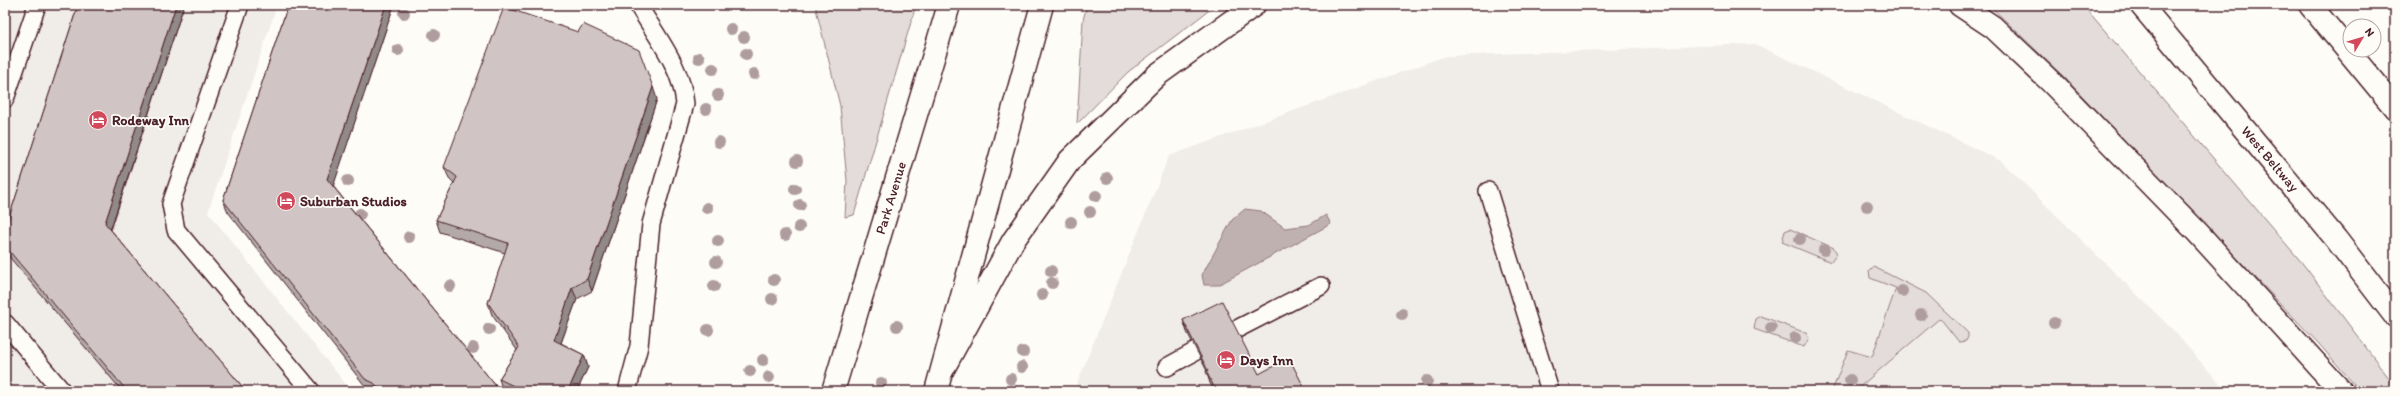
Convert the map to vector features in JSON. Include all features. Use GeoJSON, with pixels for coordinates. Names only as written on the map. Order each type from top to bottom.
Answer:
{"type":"FeatureCollection","features":[{"type":"Feature","properties":{"kind":"highway","name":"Park Avenue"},"geometry":{"type":"LineString","coordinates":[[833,391],[949,5]]}},
{"type":"Feature","properties":{"kind":"highway"},"geometry":{"type":"LineString","coordinates":[[936,391],[1042,5]]}},
{"type":"Feature","properties":{"kind":"highway"},"geometry":{"type":"LineString","coordinates":[[943,369],[1013,241],[1070,160],[1157,75],[1254,5]]}},
{"type":"Feature","properties":{"kind":"highway"},"geometry":{"type":"LineString","coordinates":[[1960,5],[1993,27],[2052,83],[2198,233],[2341,391]]}},
{"type":"Feature","properties":{"kind":"highway","name":"West Beltway"},"geometry":{"type":"LineString","coordinates":[[2141,5],[2336,239],[2395,316]]}},
{"type":"Feature","properties":{"kind":"highway"},"geometry":{"type":"LineString","coordinates":[[2310,5],[2395,108]]}},
{"type":"Feature","properties":{"kind":"lane"},"geometry":{"type":"LineString","coordinates":[[5,99],[37,5]]}},
{"type":"Feature","properties":{"kind":"lane"},"geometry":{"type":"LineString","coordinates":[[240,5],[171,204],[176,230],[310,391]]}},
{"type":"Feature","properties":{"kind":"lane"},"geometry":{"type":"LineString","coordinates":[[627,391],[639,346],[651,224],[685,104],[684,89],[678,72],[638,5]]}},
{"type":"Feature","properties":{"kind":"lane"},"geometry":{"type":"LineString","coordinates":[[1488,191],[1550,391]]}},
{"type":"Feature","properties":{"kind":"lane"},"geometry":{"type":"LineString","coordinates":[[1235,330],[1321,286]]}},
{"type":"Feature","properties":{"kind":"lane"},"geometry":{"type":"LineString","coordinates":[[5,323],[62,391]]}},
{"type":"Feature","properties":{"kind":"lane"},"geometry":{"type":"LineString","coordinates":[[1167,366],[1196,351]]}},
{"type":"Feature","properties":{"kind":"shaded area"},"geometry":{"type":"Polygon","coordinates":[[[5,5],[277,5],[208,212],[351,391],[5,391],[5,5]]]}},
{"type":"Feature","properties":{"kind":"shaded area"},"geometry":{"type":"Polygon","coordinates":[[[815,5],[916,5],[854,215],[845,217],[847,181],[840,106],[815,5]]]}},
{"type":"Feature","properties":{"kind":"shaded area"},"geometry":{"type":"Polygon","coordinates":[[[1087,5],[1216,5],[1128,72],[1077,124],[1083,20],[1087,5]]]}},
{"type":"Feature","properties":{"kind":"shaded area"},"geometry":{"type":"Polygon","coordinates":[[[1989,5],[2083,5],[2303,264],[2395,386],[2395,391],[2360,391],[2319,344],[2065,78],[1989,5]]]}},
{"type":"Feature","properties":{"kind":"shaded area"},"geometry":{"type":"Polygon","coordinates":[[[1755,44],[2001,161],[2172,329],[2226,391],[1074,391],[1169,156],[1446,56],[1755,44]]]}},
{"type":"Feature","properties":{"kind":"shaded area"},"geometry":{"type":"Polygon","coordinates":[[[1245,209],[1261,211],[1285,228],[1309,225],[1326,215],[1331,224],[1218,285],[1204,285],[1202,275],[1232,220],[1245,209]]]}},
{"type":"Feature","properties":{"kind":"shaded area"},"geometry":{"type":"Polygon","coordinates":[[[1790,229],[1834,248],[1837,254],[1831,262],[1782,242],[1785,231],[1790,229]]]}},
{"type":"Feature","properties":{"kind":"shaded area"},"geometry":{"type":"Polygon","coordinates":[[[1874,267],[1926,293],[1968,333],[1968,337],[1966,341],[1959,342],[1940,318],[1855,391],[1832,391],[1848,350],[1872,357],[1896,288],[1870,278],[1869,270],[1874,267]]]}},
{"type":"Feature","properties":{"kind":"shaded area"},"geometry":{"type":"Polygon","coordinates":[[[1761,316],[1806,333],[1809,338],[1804,347],[1754,329],[1756,319],[1761,316]]]}},
{"type":"Feature","properties":{"kind":"building","name":"Rodeway Inn"},"geometry":{"type":"Polygon","coordinates":[[[78,5],[176,5],[105,223],[246,391],[127,391],[5,246],[5,230],[78,5]]]}},
{"type":"Feature","properties":{"kind":"building","name":"Suburban Studios"},"geometry":{"type":"Polygon","coordinates":[[[288,5],[386,5],[327,179],[500,391],[380,391],[374,383],[365,379],[223,200],[288,5]]]}},
{"type":"Feature","properties":{"kind":"building"},"geometry":{"type":"Polygon","coordinates":[[[504,7],[578,32],[583,24],[639,50],[653,87],[587,279],[572,288],[554,340],[584,355],[568,391],[524,391],[499,379],[519,347],[488,303],[508,243],[436,220],[457,177],[444,167],[504,7]]]}},
{"type":"Feature","properties":{"kind":"building","name":"Days Inn"},"geometry":{"type":"Polygon","coordinates":[[[1222,301],[1259,374],[1289,358],[1306,391],[1216,391],[1183,320],[1222,301]]]}},
{"type":"Feature","properties":{"kind":"place","name":"Rodeway Inn"},"geometry":{"type":"Point","coordinates":[98,120]}},
{"type":"Feature","properties":{"kind":"place","name":"Suburban Studios"},"geometry":{"type":"Point","coordinates":[286,201]}},
{"type":"Feature","properties":{"kind":"place","name":"Days Inn"},"geometry":{"type":"Point","coordinates":[1226,360]}}]}
